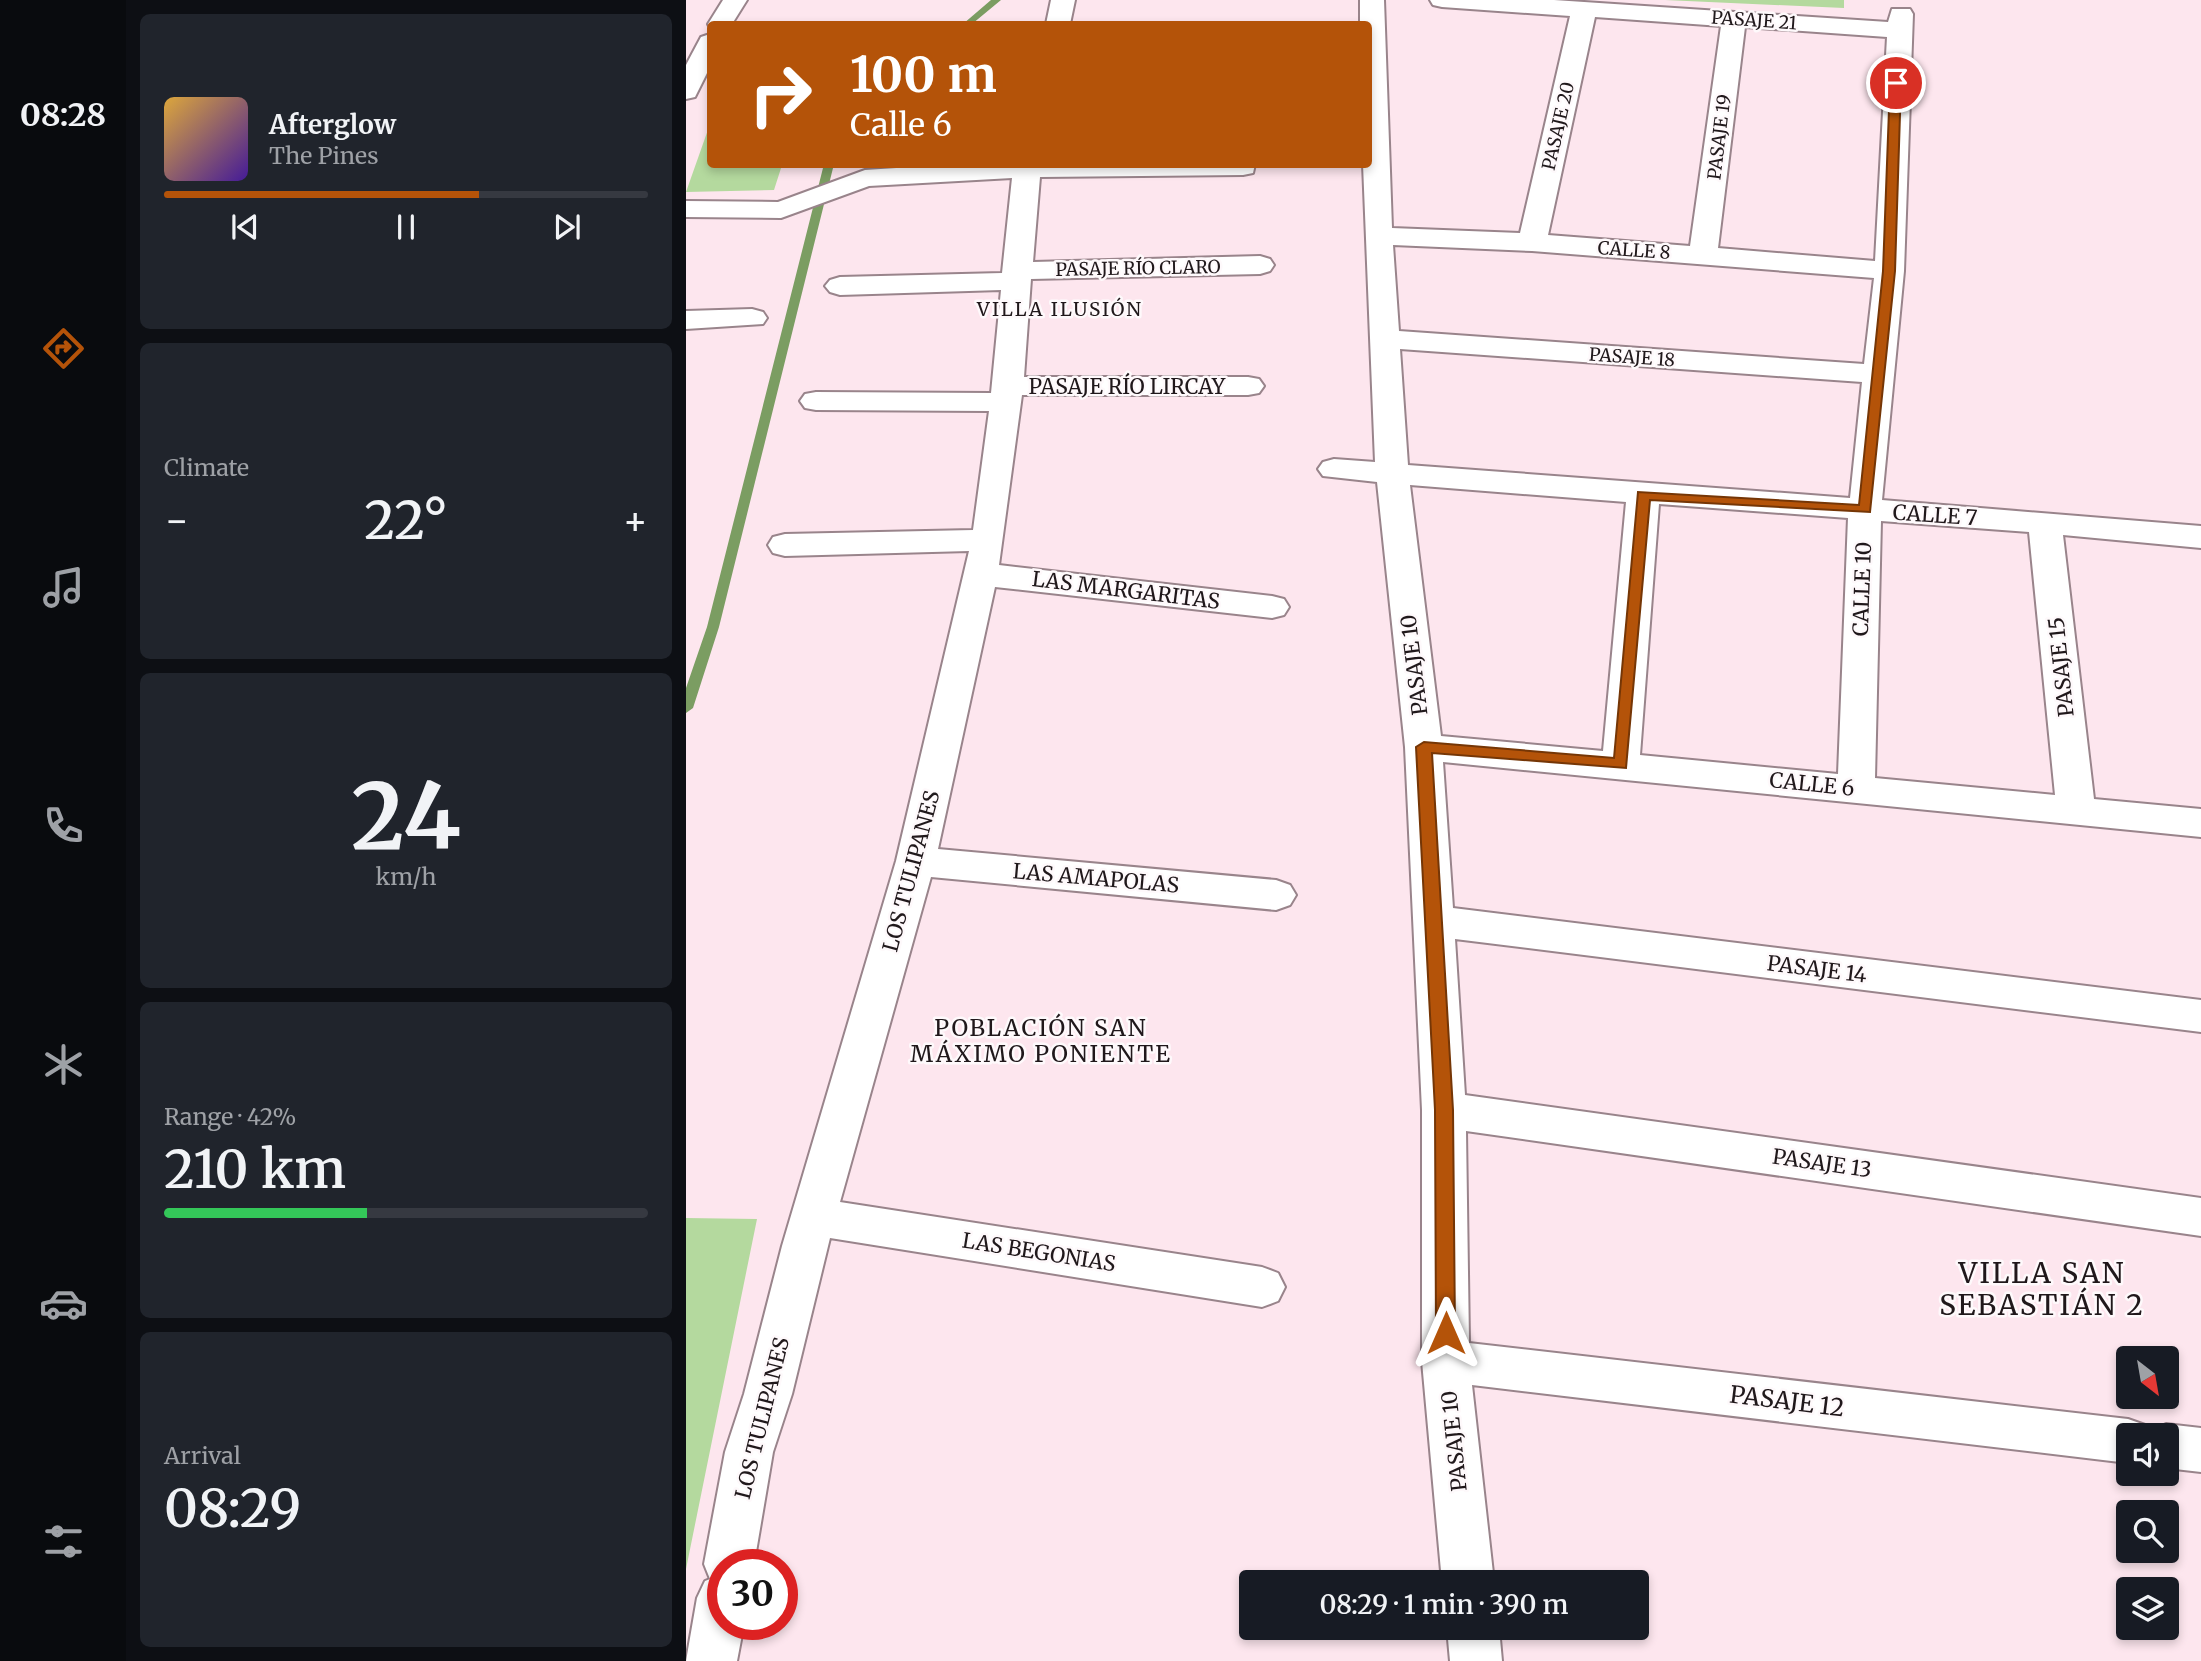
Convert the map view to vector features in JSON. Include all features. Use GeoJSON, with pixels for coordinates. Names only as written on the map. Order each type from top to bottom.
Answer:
{"type":"FeatureCollection","features":[{"type":"Feature","properties":{"kind":"street"},"geometry":{"type":"LineString","coordinates":[[722,21],[735,0]]}},
{"type":"Feature","properties":{"kind":"street"},"geometry":{"type":"LineString","coordinates":[[1059,21],[1063,0]]}},
{"type":"Feature","properties":{"kind":"street","name":"PASAJE 10"},"geometry":{"type":"LineString","coordinates":[[1372,0],[1378,236],[1392,474],[1424,747],[1444,1110],[1446,1361],[1467,1570]]}},
{"type":"Feature","properties":{"kind":"street","name":"PASAJE 21"},"geometry":{"type":"LineString","coordinates":[[1441,0],[1734,18],[1899,22]]}},
{"type":"Feature","properties":{"kind":"street","name":"PASAJE 20"},"geometry":{"type":"LineString","coordinates":[[1532,242],[1584,10]]}},
{"type":"Feature","properties":{"kind":"street","name":"PASAJE 19"},"geometry":{"type":"LineString","coordinates":[[1703,255],[1734,18]]}},
{"type":"Feature","properties":{"kind":"street","name":"CALLE 10"},"geometry":{"type":"LineString","coordinates":[[1856,788],[1865,509],[1889,271],[1899,22]]}},
{"type":"Feature","properties":{"kind":"street"},"geometry":{"type":"LineString","coordinates":[[686,91],[699,51]]}},
{"type":"Feature","properties":{"kind":"street"},"geometry":{"type":"LineString","coordinates":[[686,209],[781,210],[865,178],[1012,168]]}},
{"type":"Feature","properties":{"kind":"street","name":"LOS TULIPANES"},"geometry":{"type":"LineString","coordinates":[[732,1549],[749,1452],[916,861],[984,557],[1006,394],[1027,168]]}},
{"type":"Feature","properties":{"kind":"street","name":"CALLE 8"},"geometry":{"type":"LineString","coordinates":[[1378,236],[1532,242],[1889,271]]}},
{"type":"Feature","properties":{"kind":"street","name":"PASAJE RÍO CLARO"},"geometry":{"type":"LineString","coordinates":[[839,286],[1260,265]]}},
{"type":"Feature","properties":{"kind":"street"},"geometry":{"type":"LineString","coordinates":[[686,320],[752,318]]}},
{"type":"Feature","properties":{"kind":"street","name":"PASAJE 18"},"geometry":{"type":"LineString","coordinates":[[1386,339],[1877,374]]}},
{"type":"Feature","properties":{"kind":"street","name":"PASAJE RÍO LIRCAY"},"geometry":{"type":"LineString","coordinates":[[816,401],[1248,386]]}},
{"type":"Feature","properties":{"kind":"street","name":"CALLE 7"},"geometry":{"type":"LineString","coordinates":[[1334,469],[2201,537]]}},
{"type":"Feature","properties":{"kind":"street"},"geometry":{"type":"LineString","coordinates":[[1621,764],[1643,495]]}},
{"type":"Feature","properties":{"kind":"street","name":"PASAJE 15"},"geometry":{"type":"LineString","coordinates":[[2045,523],[2076,811]]}},
{"type":"Feature","properties":{"kind":"street","name":"LAS MARGARITAS"},"geometry":{"type":"LineString","coordinates":[[786,545],[984,557],[1272,607]]}},
{"type":"Feature","properties":{"kind":"street","name":"CALLE 6"},"geometry":{"type":"LineString","coordinates":[[1424,747],[1621,764],[2201,823]]}},
{"type":"Feature","properties":{"kind":"street","name":"LAS AMAPOLAS"},"geometry":{"type":"LineString","coordinates":[[916,861],[1276,895]]}},
{"type":"Feature","properties":{"kind":"street","name":"PASAJE 14"},"geometry":{"type":"LineString","coordinates":[[1433,921],[2201,1016]]}},
{"type":"Feature","properties":{"kind":"street","name":"PASAJE 13"},"geometry":{"type":"LineString","coordinates":[[1444,1110],[2201,1217]]}},
{"type":"Feature","properties":{"kind":"street","name":"LAS BEGONIAS"},"geometry":{"type":"LineString","coordinates":[[815,1217],[1262,1287]]}},
{"type":"Feature","properties":{"kind":"street","name":"PASAJE 12"},"geometry":{"type":"LineString","coordinates":[[1446,1361],[2116,1440]]}},
{"type":"Feature","properties":{"kind":"street"},"geometry":{"type":"LineString","coordinates":[[2179,1447],[2201,1450]]}},
{"type":"Feature","properties":{"kind":"street"},"geometry":{"type":"LineString","coordinates":[[711,1661],[715,1640]]}},
{"type":"Feature","properties":{"kind":"street"},"geometry":{"type":"LineString","coordinates":[[1474,1640],[1476,1661]]}},
{"type":"Feature","properties":{"kind":"green space"},"geometry":{"type":"Polygon","coordinates":[[[1665,0],[1844,0],[1844,8],[1665,0]]]}},
{"type":"Feature","properties":{"kind":"green space"},"geometry":{"type":"Polygon","coordinates":[[[707,132],[707,168],[781,168],[774,190],[686,192],[707,132]]]}},
{"type":"Feature","properties":{"kind":"green space"},"geometry":{"type":"Polygon","coordinates":[[[686,1218],[757,1219],[686,1569],[686,1218]]]}},
{"type":"Feature","properties":{"kind":"waterway"},"geometry":{"type":"LineString","coordinates":[[971,21],[997,0]]}},
{"type":"Feature","properties":{"kind":"waterway"},"geometry":{"type":"LineString","coordinates":[[686,708],[713,627],[828,168]]}},
{"type":"Feature","properties":{"kind":"district","name":"VILLA ILUSIÓN"},"geometry":{"type":"Point","coordinates":[1060,309]}},
{"type":"Feature","properties":{"kind":"district","name":"POBLACIÓN SAN MÁXIMO PONIENTE"},"geometry":{"type":"Point","coordinates":[1041,1040]}},
{"type":"Feature","properties":{"kind":"district","name":"VILLA SAN SEBASTIÁN 2"},"geometry":{"type":"Point","coordinates":[2042,1289]}},
{"type":"Feature","properties":{"kind":"route"},"geometry":{"type":"LineString","coordinates":[[1446,1333],[1444,1110],[1424,747],[1621,764],[1643,495],[1865,509],[1889,271],[1896,83]]}}]}
